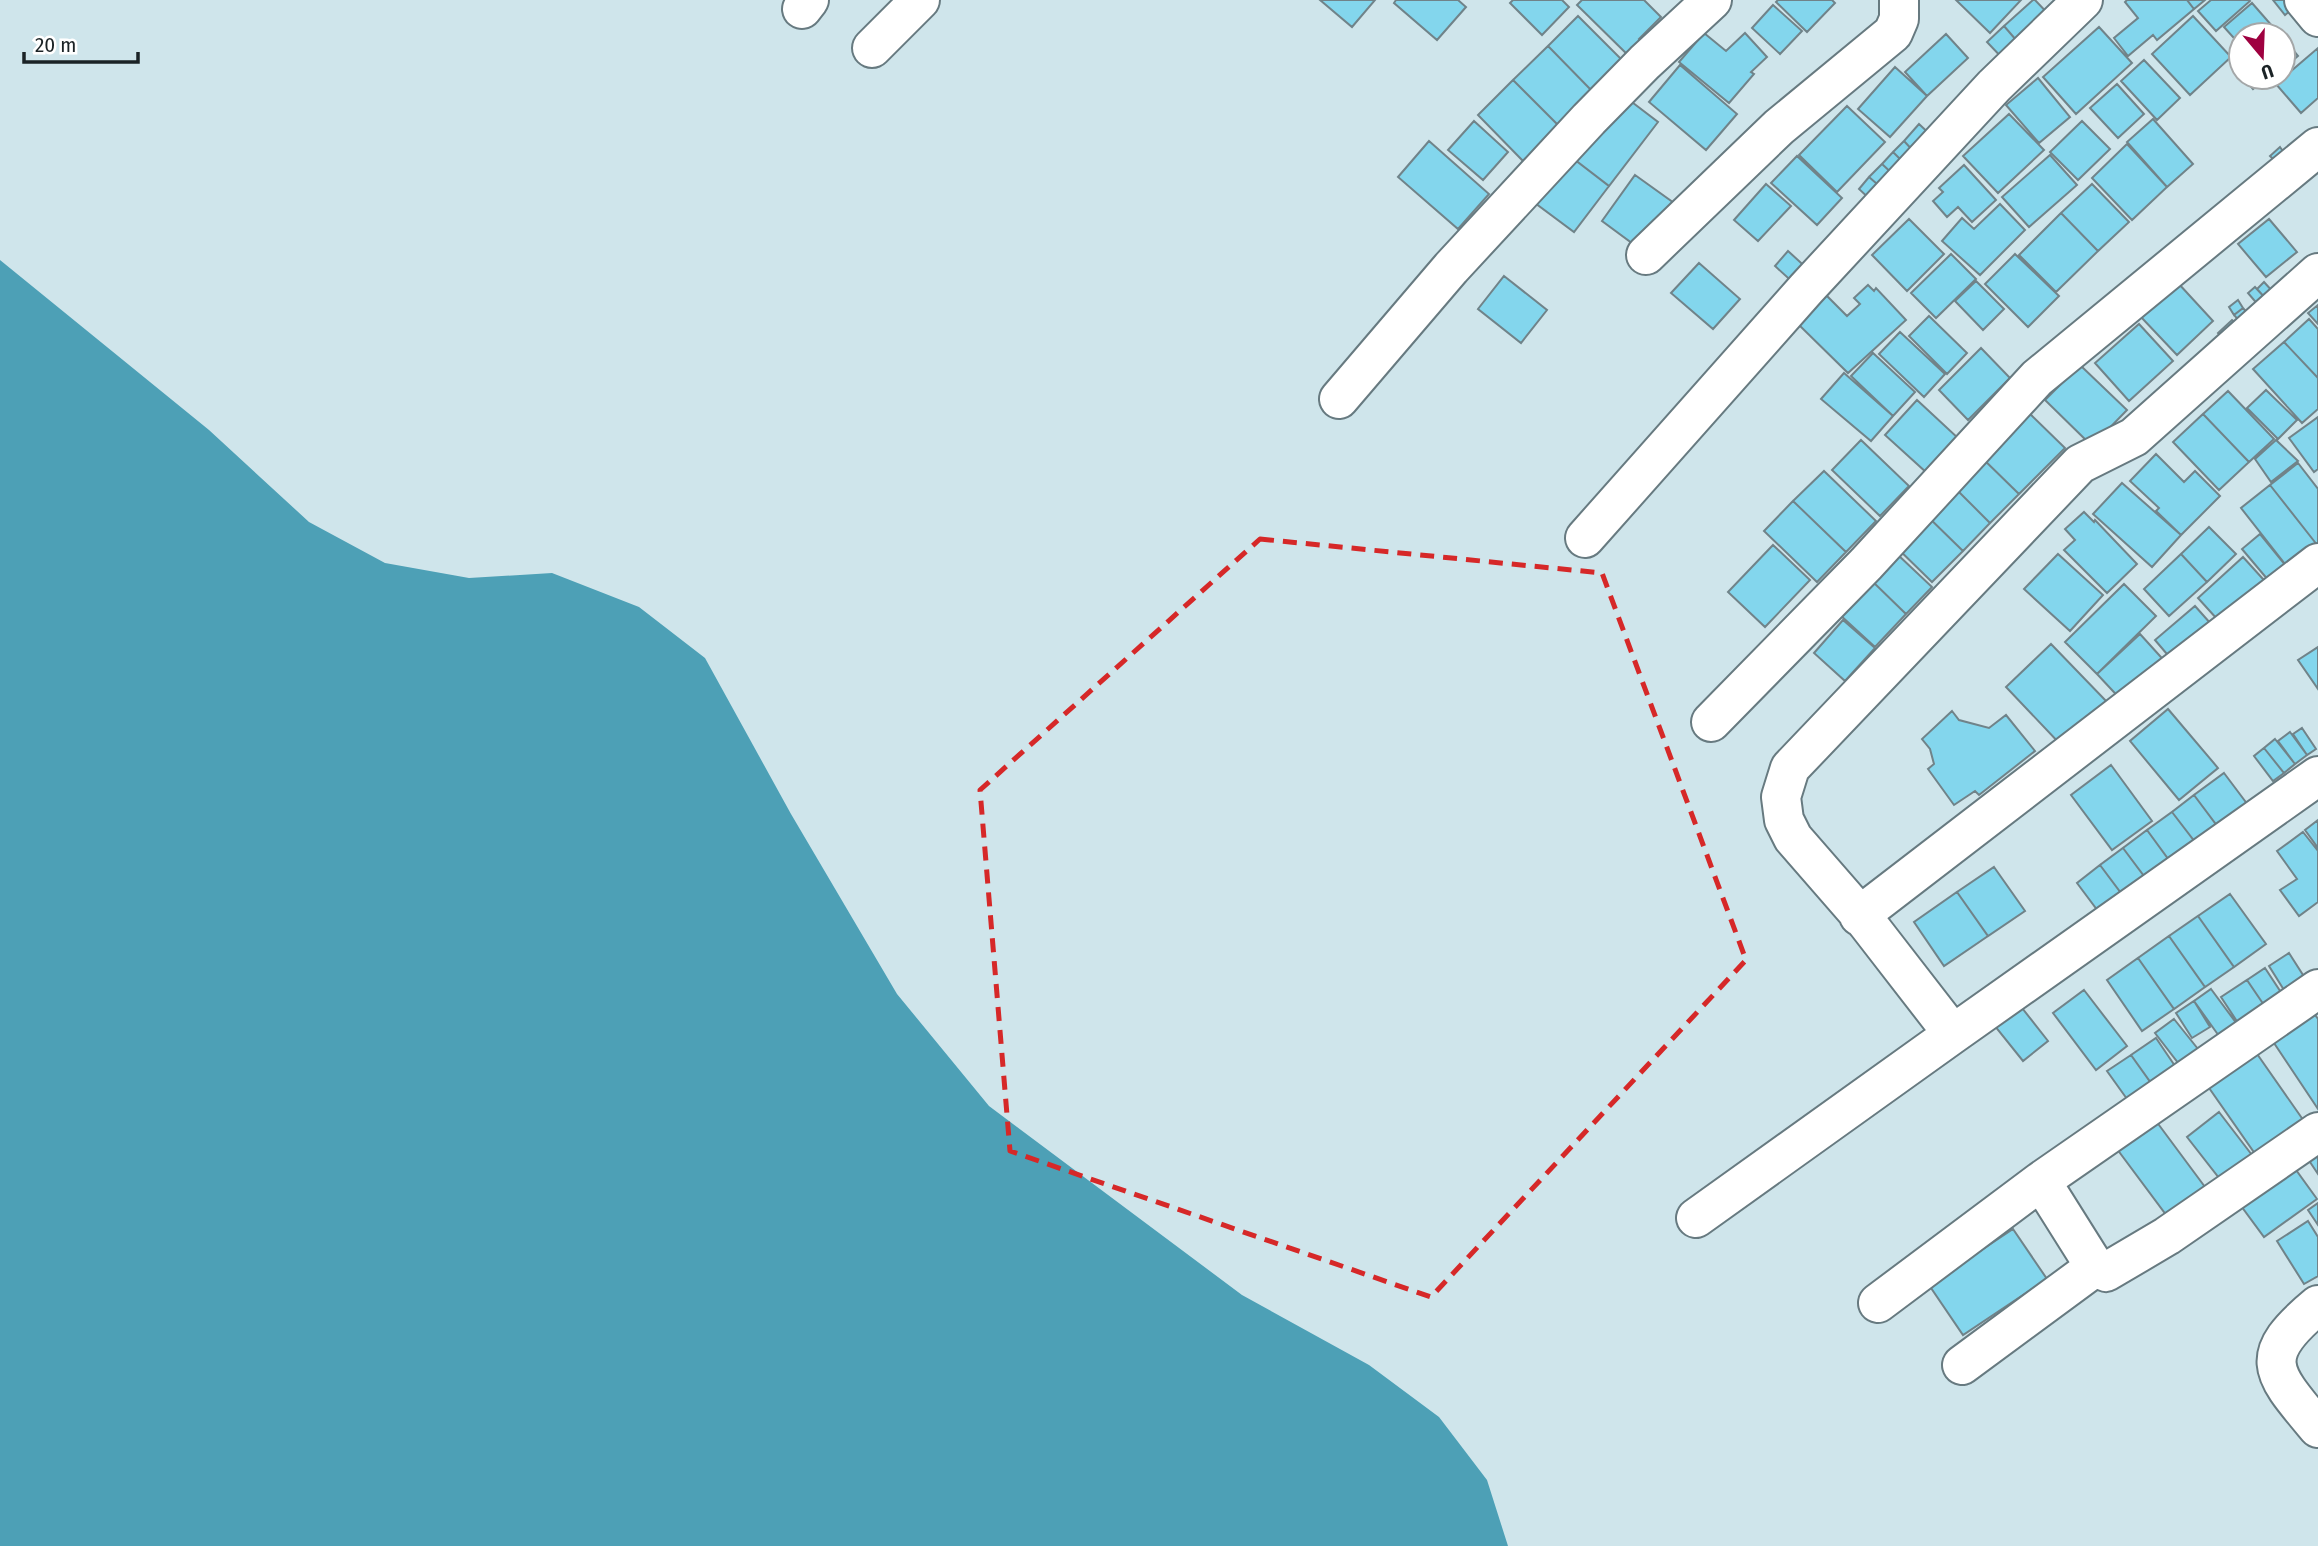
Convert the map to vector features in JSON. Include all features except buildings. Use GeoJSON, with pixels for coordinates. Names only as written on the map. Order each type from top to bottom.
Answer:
{"type":"FeatureCollection","features":[{"type":"Feature","properties":{"kind":"street"},"geometry":{"type":"LineString","coordinates":[[872,48],[920,0]]}},
{"type":"Feature","properties":{"kind":"street"},"geometry":{"type":"LineString","coordinates":[[1339,399],[1451,268],[1589,119],[1712,0]]}},
{"type":"Feature","properties":{"kind":"street"},"geometry":{"type":"LineString","coordinates":[[1646,255],[1779,127],[1893,33],[1899,19],[1899,0]]}},
{"type":"Feature","properties":{"kind":"street"},"geometry":{"type":"LineString","coordinates":[[1585,538],[1806,289],[1994,86],[2083,0]]}},
{"type":"Feature","properties":{"kind":"street"},"geometry":{"type":"LineString","coordinates":[[2304,0],[2318,17]]}},
{"type":"Feature","properties":{"kind":"street"},"geometry":{"type":"LineString","coordinates":[[1711,722],[1866,564],[2037,377],[2318,147]]}},
{"type":"Feature","properties":{"kind":"street"},"geometry":{"type":"LineString","coordinates":[[1953,1034],[1902,967],[1793,838],[1784,820],[1782,797],[1790,768],[2080,464],[2133,437],[2318,273]]}},
{"type":"Feature","properties":{"kind":"street"},"geometry":{"type":"LineString","coordinates":[[1859,916],[2318,563]]}},
{"type":"Feature","properties":{"kind":"street"},"geometry":{"type":"LineString","coordinates":[[1696,1219],[2318,776]]}},
{"type":"Feature","properties":{"kind":"street"},"geometry":{"type":"LineString","coordinates":[[1878,1303],[2041,1181],[2318,989]]}},
{"type":"Feature","properties":{"kind":"street"},"geometry":{"type":"LineString","coordinates":[[2041,1181],[2095,1267],[2106,1272],[2167,1236],[2318,1132]]}},
{"type":"Feature","properties":{"kind":"street"},"geometry":{"type":"LineString","coordinates":[[1962,1365],[2095,1267]]}},
{"type":"Feature","properties":{"kind":"street"},"geometry":{"type":"LineString","coordinates":[[2318,1305],[2282,1339],[2276,1351],[2277,1368],[2283,1385],[2318,1428]]}},
{"type":"Feature","properties":{"kind":"highlighted area"},"geometry":{"type":"Polygon","coordinates":[[[1260,539],[1602,573],[1746,960],[1431,1297],[1010,1151],[980,790],[1260,539]]]}},
{"type":"Feature","properties":{"kind":"water"},"geometry":{"type":"Polygon","coordinates":[[[0,260],[209,430],[309,522],[385,563],[469,578],[552,573],[639,607],[705,658],[791,814],[897,994],[989,1106],[1242,1295],[1369,1365],[1439,1417],[1487,1480],[1508,1546],[0,1546],[0,260]]]}}]}
